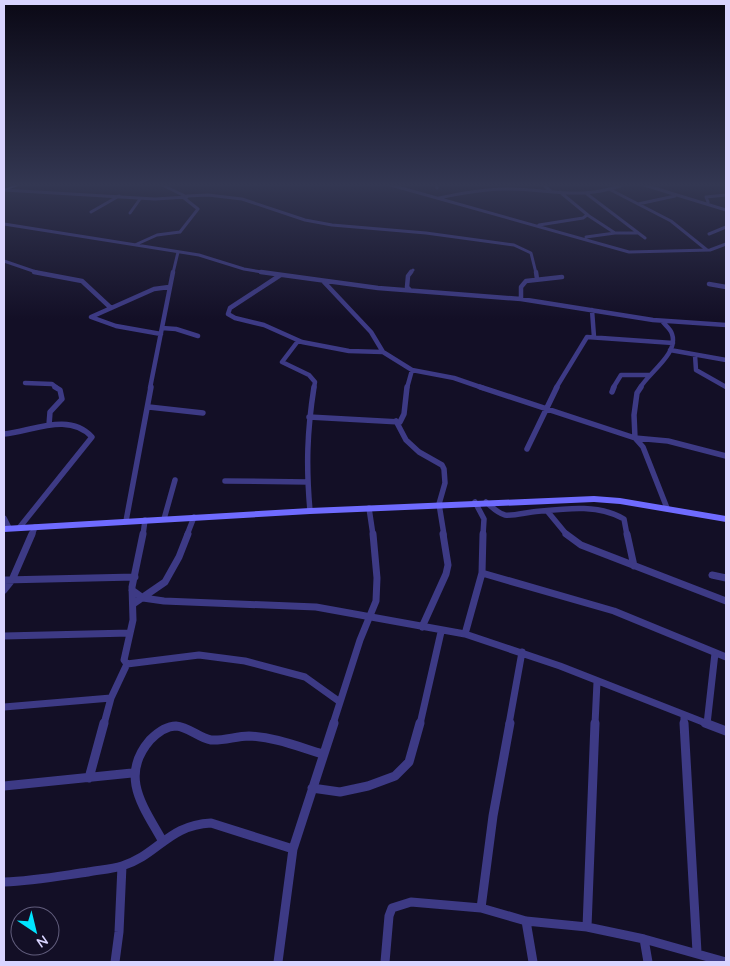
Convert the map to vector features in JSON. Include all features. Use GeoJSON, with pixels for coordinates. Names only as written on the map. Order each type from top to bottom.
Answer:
{"type":"FeatureCollection","features":[{"type":"Feature","properties":{"kind":"main road"},"geometry":{"type":"LineString","coordinates":[[6,528],[310,510],[475,502],[594,499],[667,508],[726,519]]}},
{"type":"Feature","properties":{"kind":"street"},"geometry":{"type":"LineString","coordinates":[[36,229],[178,252],[280,276],[324,282],[521,300],[662,321],[726,325]]}},
{"type":"Feature","properties":{"kind":"street"},"geometry":{"type":"LineString","coordinates":[[137,245],[157,235],[178,233],[184,229]]}},
{"type":"Feature","properties":{"kind":"street"},"geometry":{"type":"LineString","coordinates":[[380,229],[426,233],[514,245],[531,253],[534,259],[536,279]]}},
{"type":"Feature","properties":{"kind":"street"},"geometry":{"type":"LineString","coordinates":[[549,229],[629,252],[708,250],[726,244]]}},
{"type":"Feature","properties":{"kind":"street"},"geometry":{"type":"LineString","coordinates":[[609,229],[615,233]]}},
{"type":"Feature","properties":{"kind":"street"},"geometry":{"type":"LineString","coordinates":[[634,229],[645,238]]}},
{"type":"Feature","properties":{"kind":"street"},"geometry":{"type":"LineString","coordinates":[[681,229],[708,250]]}},
{"type":"Feature","properties":{"kind":"street"},"geometry":{"type":"LineString","coordinates":[[709,234],[721,229]]}},
{"type":"Feature","properties":{"kind":"street"},"geometry":{"type":"LineString","coordinates":[[582,238],[638,232]]}},
{"type":"Feature","properties":{"kind":"street"},"geometry":{"type":"LineString","coordinates":[[126,521],[169,287],[178,252]]}},
{"type":"Feature","properties":{"kind":"street"},"geometry":{"type":"LineString","coordinates":[[4,261],[37,274],[70,277],[82,281],[111,308]]}},
{"type":"Feature","properties":{"kind":"street"},"geometry":{"type":"LineString","coordinates":[[410,290],[407,286],[407,281],[413,270]]}},
{"type":"Feature","properties":{"kind":"street"},"geometry":{"type":"LineString","coordinates":[[280,276],[230,308],[228,314],[235,318],[264,325],[298,340],[349,351],[383,352]]}},
{"type":"Feature","properties":{"kind":"street"},"geometry":{"type":"LineString","coordinates":[[521,300],[522,284],[528,280],[562,276]]}},
{"type":"Feature","properties":{"kind":"street"},"geometry":{"type":"LineString","coordinates":[[324,282],[362,322],[383,352],[412,370],[454,378],[635,438],[668,441],[726,456]]}},
{"type":"Feature","properties":{"kind":"street"},"geometry":{"type":"LineString","coordinates":[[710,284],[726,287]]}},
{"type":"Feature","properties":{"kind":"street"},"geometry":{"type":"LineString","coordinates":[[169,287],[154,289],[91,317],[116,326],[198,336]]}},
{"type":"Feature","properties":{"kind":"street"},"geometry":{"type":"LineString","coordinates":[[592,310],[590,314],[595,329],[594,337]]}},
{"type":"Feature","properties":{"kind":"street"},"geometry":{"type":"LineString","coordinates":[[662,321],[672,334],[673,344],[662,364],[642,384],[635,402],[635,438],[643,447],[667,508]]}},
{"type":"Feature","properties":{"kind":"street"},"geometry":{"type":"LineString","coordinates":[[526,449],[548,410],[557,386],[585,339],[594,337],[673,344]]}},
{"type":"Feature","properties":{"kind":"street"},"geometry":{"type":"LineString","coordinates":[[298,340],[282,362],[313,378],[315,382],[309,417],[306,464],[310,510]]}},
{"type":"Feature","properties":{"kind":"street"},"geometry":{"type":"LineString","coordinates":[[670,350],[726,360]]}},
{"type":"Feature","properties":{"kind":"street"},"geometry":{"type":"LineString","coordinates":[[695,355],[696,370],[726,387]]}},
{"type":"Feature","properties":{"kind":"street"},"geometry":{"type":"LineString","coordinates":[[309,417],[396,422],[403,419],[407,397],[407,376],[412,370]]}},
{"type":"Feature","properties":{"kind":"street"},"geometry":{"type":"LineString","coordinates":[[612,392],[615,382],[621,375],[650,375]]}},
{"type":"Feature","properties":{"kind":"street"},"geometry":{"type":"LineString","coordinates":[[24,383],[52,384],[60,390],[62,399],[50,412],[49,425]]}},
{"type":"Feature","properties":{"kind":"street"},"geometry":{"type":"LineString","coordinates":[[148,407],[203,413]]}},
{"type":"Feature","properties":{"kind":"street"},"geometry":{"type":"LineString","coordinates":[[396,422],[406,440],[419,452],[442,465],[445,483],[439,504],[448,565],[446,574],[422,627]]}},
{"type":"Feature","properties":{"kind":"street"},"geometry":{"type":"LineString","coordinates":[[4,434],[28,432],[49,425],[70,423],[89,433],[91,441],[20,528]]}},
{"type":"Feature","properties":{"kind":"street"},"geometry":{"type":"LineString","coordinates":[[164,519],[175,480]]}},
{"type":"Feature","properties":{"kind":"street"},"geometry":{"type":"LineString","coordinates":[[225,481],[308,482]]}},
{"type":"Feature","properties":{"kind":"street"},"geometry":{"type":"LineString","coordinates":[[465,634],[482,574],[484,519],[475,502]]}},
{"type":"Feature","properties":{"kind":"street"},"geometry":{"type":"LineString","coordinates":[[486,502],[500,514],[607,510],[624,519],[634,566]]}},
{"type":"Feature","properties":{"kind":"street"},"geometry":{"type":"LineString","coordinates":[[278,962],[293,849],[360,640],[371,617],[376,599],[377,575],[369,508]]}},
{"type":"Feature","properties":{"kind":"street"},"geometry":{"type":"LineString","coordinates":[[548,512],[569,537],[581,545],[726,601]]}},
{"type":"Feature","properties":{"kind":"street"},"geometry":{"type":"LineString","coordinates":[[133,604],[155,591],[170,574],[194,517]]}},
{"type":"Feature","properties":{"kind":"street"},"geometry":{"type":"LineString","coordinates":[[4,518],[6,528]]}},
{"type":"Feature","properties":{"kind":"street"},"geometry":{"type":"LineString","coordinates":[[127,664],[124,660],[130,633],[133,604],[132,590],[145,520]]}},
{"type":"Feature","properties":{"kind":"street"},"geometry":{"type":"LineString","coordinates":[[4,590],[12,580],[35,527]]}},
{"type":"Feature","properties":{"kind":"street"},"geometry":{"type":"LineString","coordinates":[[482,574],[614,612],[726,657]]}},
{"type":"Feature","properties":{"kind":"street"},"geometry":{"type":"LineString","coordinates":[[712,575],[726,578]]}},
{"type":"Feature","properties":{"kind":"street"},"geometry":{"type":"LineString","coordinates":[[4,580],[135,577]]}},
{"type":"Feature","properties":{"kind":"street"},"geometry":{"type":"LineString","coordinates":[[132,590],[143,598],[234,605],[316,607],[440,632],[465,634],[522,652],[726,731]]}},
{"type":"Feature","properties":{"kind":"street"},"geometry":{"type":"LineString","coordinates":[[312,788],[340,792],[368,786],[395,776],[408,762],[426,702],[440,632]]}},
{"type":"Feature","properties":{"kind":"street"},"geometry":{"type":"LineString","coordinates":[[4,636],[130,633]]}},
{"type":"Feature","properties":{"kind":"street"},"geometry":{"type":"LineString","coordinates":[[481,908],[493,816],[522,652]]}},
{"type":"Feature","properties":{"kind":"street"},"geometry":{"type":"LineString","coordinates":[[707,724],[715,653]]}},
{"type":"Feature","properties":{"kind":"street"},"geometry":{"type":"LineString","coordinates":[[127,664],[199,655],[245,661],[305,677],[340,702]]}},
{"type":"Feature","properties":{"kind":"street"},"geometry":{"type":"LineString","coordinates":[[89,778],[111,698],[127,664]]}},
{"type":"Feature","properties":{"kind":"street"},"geometry":{"type":"LineString","coordinates":[[587,927],[597,682]]}},
{"type":"Feature","properties":{"kind":"street"},"geometry":{"type":"LineString","coordinates":[[4,707],[111,698]]}},
{"type":"Feature","properties":{"kind":"street"},"geometry":{"type":"LineString","coordinates":[[684,716],[697,952]]}},
{"type":"Feature","properties":{"kind":"street"},"geometry":{"type":"LineString","coordinates":[[162,840],[140,800],[132,773],[140,752],[150,740],[166,728],[176,725],[205,739],[222,741],[251,736],[323,754]]}},
{"type":"Feature","properties":{"kind":"street"},"geometry":{"type":"LineString","coordinates":[[4,786],[132,773]]}},
{"type":"Feature","properties":{"kind":"street"},"geometry":{"type":"LineString","coordinates":[[4,882],[33,881],[122,866],[136,861],[175,830],[197,823],[211,823],[293,849]]}},
{"type":"Feature","properties":{"kind":"street"},"geometry":{"type":"LineString","coordinates":[[114,962],[119,932],[122,866]]}},
{"type":"Feature","properties":{"kind":"street"},"geometry":{"type":"LineString","coordinates":[[385,962],[388,916],[392,908],[399,904],[411,902],[481,908],[526,921],[587,927],[697,952],[726,962]]}},
{"type":"Feature","properties":{"kind":"street"},"geometry":{"type":"LineString","coordinates":[[526,921],[533,962]]}},
{"type":"Feature","properties":{"kind":"street"},"geometry":{"type":"LineString","coordinates":[[644,939],[648,962]]}}]}
